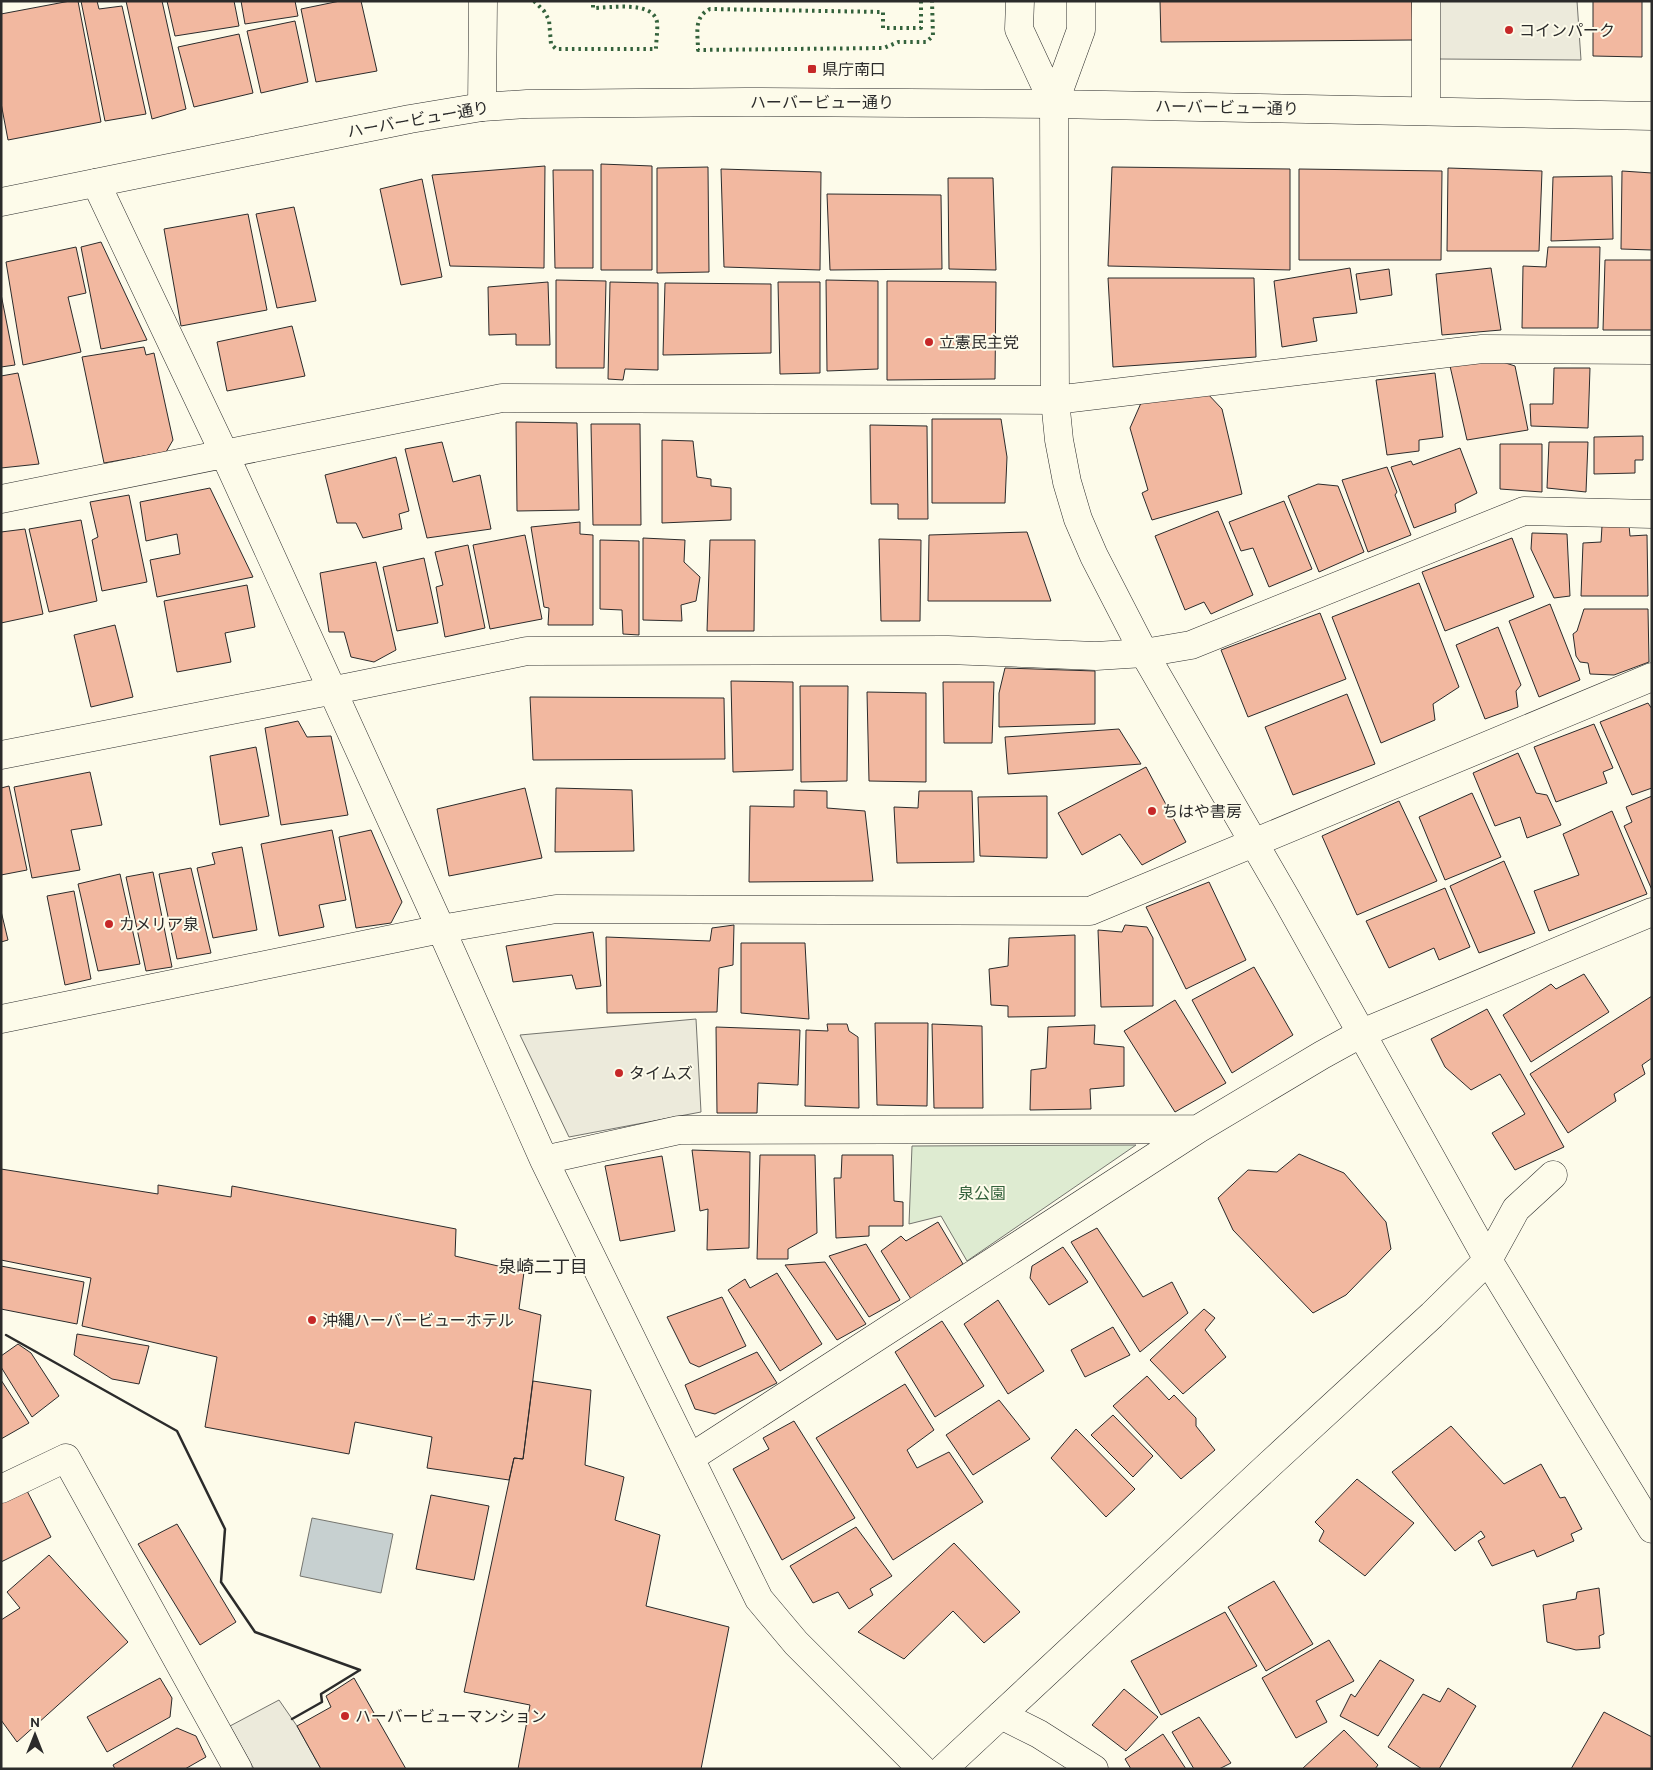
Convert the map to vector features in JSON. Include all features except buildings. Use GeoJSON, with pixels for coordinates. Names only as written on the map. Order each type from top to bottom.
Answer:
{"type":"FeatureCollection","features":[{"type":"Feature","properties":{"kind":"street"},"geometry":{"type":"LineString","coordinates":[[482,107],[483,1]]}},
{"type":"Feature","properties":{"kind":"street"},"geometry":{"type":"LineString","coordinates":[[1020,1],[1020,29],[1054,104]]}},
{"type":"Feature","properties":{"kind":"street"},"geometry":{"type":"LineString","coordinates":[[1081,1],[1081,30],[1054,104],[1055,400],[1059,440],[1067,482],[1078,519],[1094,556],[1144,653],[1254,842],[1440,1176],[1488,1260],[1652,1529]]}},
{"type":"Feature","properties":{"kind":"street"},"geometry":{"type":"LineString","coordinates":[[1426,1],[1426,111]]}},
{"type":"Feature","properties":{"kind":"street","name":"ハーバービュー通り"},"geometry":{"type":"LineString","coordinates":[[1,202],[410,119],[482,107],[527,104],[745,102],[1054,104],[1652,116]]}},
{"type":"Feature","properties":{"kind":"street"},"geometry":{"type":"LineString","coordinates":[[96,183],[225,454],[544,1160],[759,1599],[796,1643],[922,1769]]}},
{"type":"Feature","properties":{"kind":"street"},"geometry":{"type":"LineString","coordinates":[[1,499],[502,398],[1055,400],[1482,349],[1652,350]]}},
{"type":"Feature","properties":{"kind":"street"},"geometry":{"type":"LineString","coordinates":[[1,755],[332,691],[526,651],[948,650],[1096,656],[1144,653],[1191,645],[1524,511],[1652,514]]}},
{"type":"Feature","properties":{"kind":"street"},"geometry":{"type":"LineString","coordinates":[[1,1018],[441,929],[556,908],[1090,911],[1652,677]]}},
{"type":"Feature","properties":{"kind":"street"},"geometry":{"type":"LineString","coordinates":[[690,1458],[1198,1129],[1322,1055],[1362,1033],[1652,912]]}},
{"type":"Feature","properties":{"kind":"street"},"geometry":{"type":"LineString","coordinates":[[544,1160],[679,1130],[1198,1129]]}},
{"type":"Feature","properties":{"kind":"street"},"geometry":{"type":"LineString","coordinates":[[942,1769],[1432,1315],[1488,1260],[1516,1209],[1552,1175]]}},
{"type":"Feature","properties":{"kind":"street"},"geometry":{"type":"LineString","coordinates":[[1,1489],[66,1458],[238,1769]]}},
{"type":"Feature","properties":{"kind":"street"},"geometry":{"type":"LineString","coordinates":[[1001,1715],[1039,1734],[1094,1769]]}},
{"type":"Feature","properties":{"kind":"green space","name":"泉公園"},"geometry":{"type":"Polygon","coordinates":[[[1136,1145],[967,1261],[941,1216],[909,1224],[912,1146],[1136,1145]]]}},
{"type":"Feature","properties":{"kind":"shaded area","name":"コインパーク"},"geometry":{"type":"Polygon","coordinates":[[[1439,1],[1577,1],[1581,60],[1439,59],[1439,1]]]}},
{"type":"Feature","properties":{"kind":"shaded area","name":"タイムズ"},"geometry":{"type":"Polygon","coordinates":[[[696,1019],[701,1112],[569,1137],[520,1035],[696,1019]]]}},
{"type":"Feature","properties":{"kind":"shaded area"},"geometry":{"type":"Polygon","coordinates":[[[312,1518],[393,1534],[381,1593],[300,1576],[312,1518]]]}},
{"type":"Feature","properties":{"kind":"shaded area"},"geometry":{"type":"Polygon","coordinates":[[[279,1700],[297,1726],[321,1769],[254,1769],[230,1726],[279,1700]]]}},
{"type":"Feature","properties":{"kind":"hedge"},"geometry":{"type":"LineString","coordinates":[[534,1],[544,11],[549,20],[551,44],[556,49],[656,49],[657,22],[654,15],[639,8],[593,8],[593,1]]}},
{"type":"Feature","properties":{"kind":"hedge"},"geometry":{"type":"LineString","coordinates":[[921,1],[921,28],[883,28],[883,12],[710,9],[705,12],[699,21],[697,32],[698,50],[884,48],[898,42],[926,42],[933,36],[932,1]]}},
{"type":"Feature","properties":{"kind":"wall"},"geometry":{"type":"LineString","coordinates":[[6,1335],[177,1431],[225,1529],[221,1582],[255,1632],[360,1670]]}},
{"type":"Feature","properties":{"kind":"wall"},"geometry":{"type":"LineString","coordinates":[[292,1719],[322,1702],[321,1694],[360,1670]]}},
{"type":"Feature","properties":{"kind":"place","name":"コインパーク"},"geometry":{"type":"Point","coordinates":[1509,30]}},
{"type":"Feature","properties":{"kind":"place","name":"県庁南口"},"geometry":{"type":"Point","coordinates":[812,69]}},
{"type":"Feature","properties":{"kind":"place","name":"立憲民主党"},"geometry":{"type":"Point","coordinates":[929,342]}},
{"type":"Feature","properties":{"kind":"place","name":"ちはや書房"},"geometry":{"type":"Point","coordinates":[1152,811]}},
{"type":"Feature","properties":{"kind":"place","name":"カメリア泉"},"geometry":{"type":"Point","coordinates":[109,924]}},
{"type":"Feature","properties":{"kind":"place","name":"タイムズ"},"geometry":{"type":"Point","coordinates":[619,1073]}},
{"type":"Feature","properties":{"kind":"place","name":"沖縄ハーバービューホテル"},"geometry":{"type":"Point","coordinates":[312,1320]}},
{"type":"Feature","properties":{"kind":"place","name":"ハーバービューマンション"},"geometry":{"type":"Point","coordinates":[345,1716]}},
{"type":"Feature","properties":{"kind":"district","name":"泉崎二丁目"},"geometry":{"type":"Point","coordinates":[543,1267]}}]}
